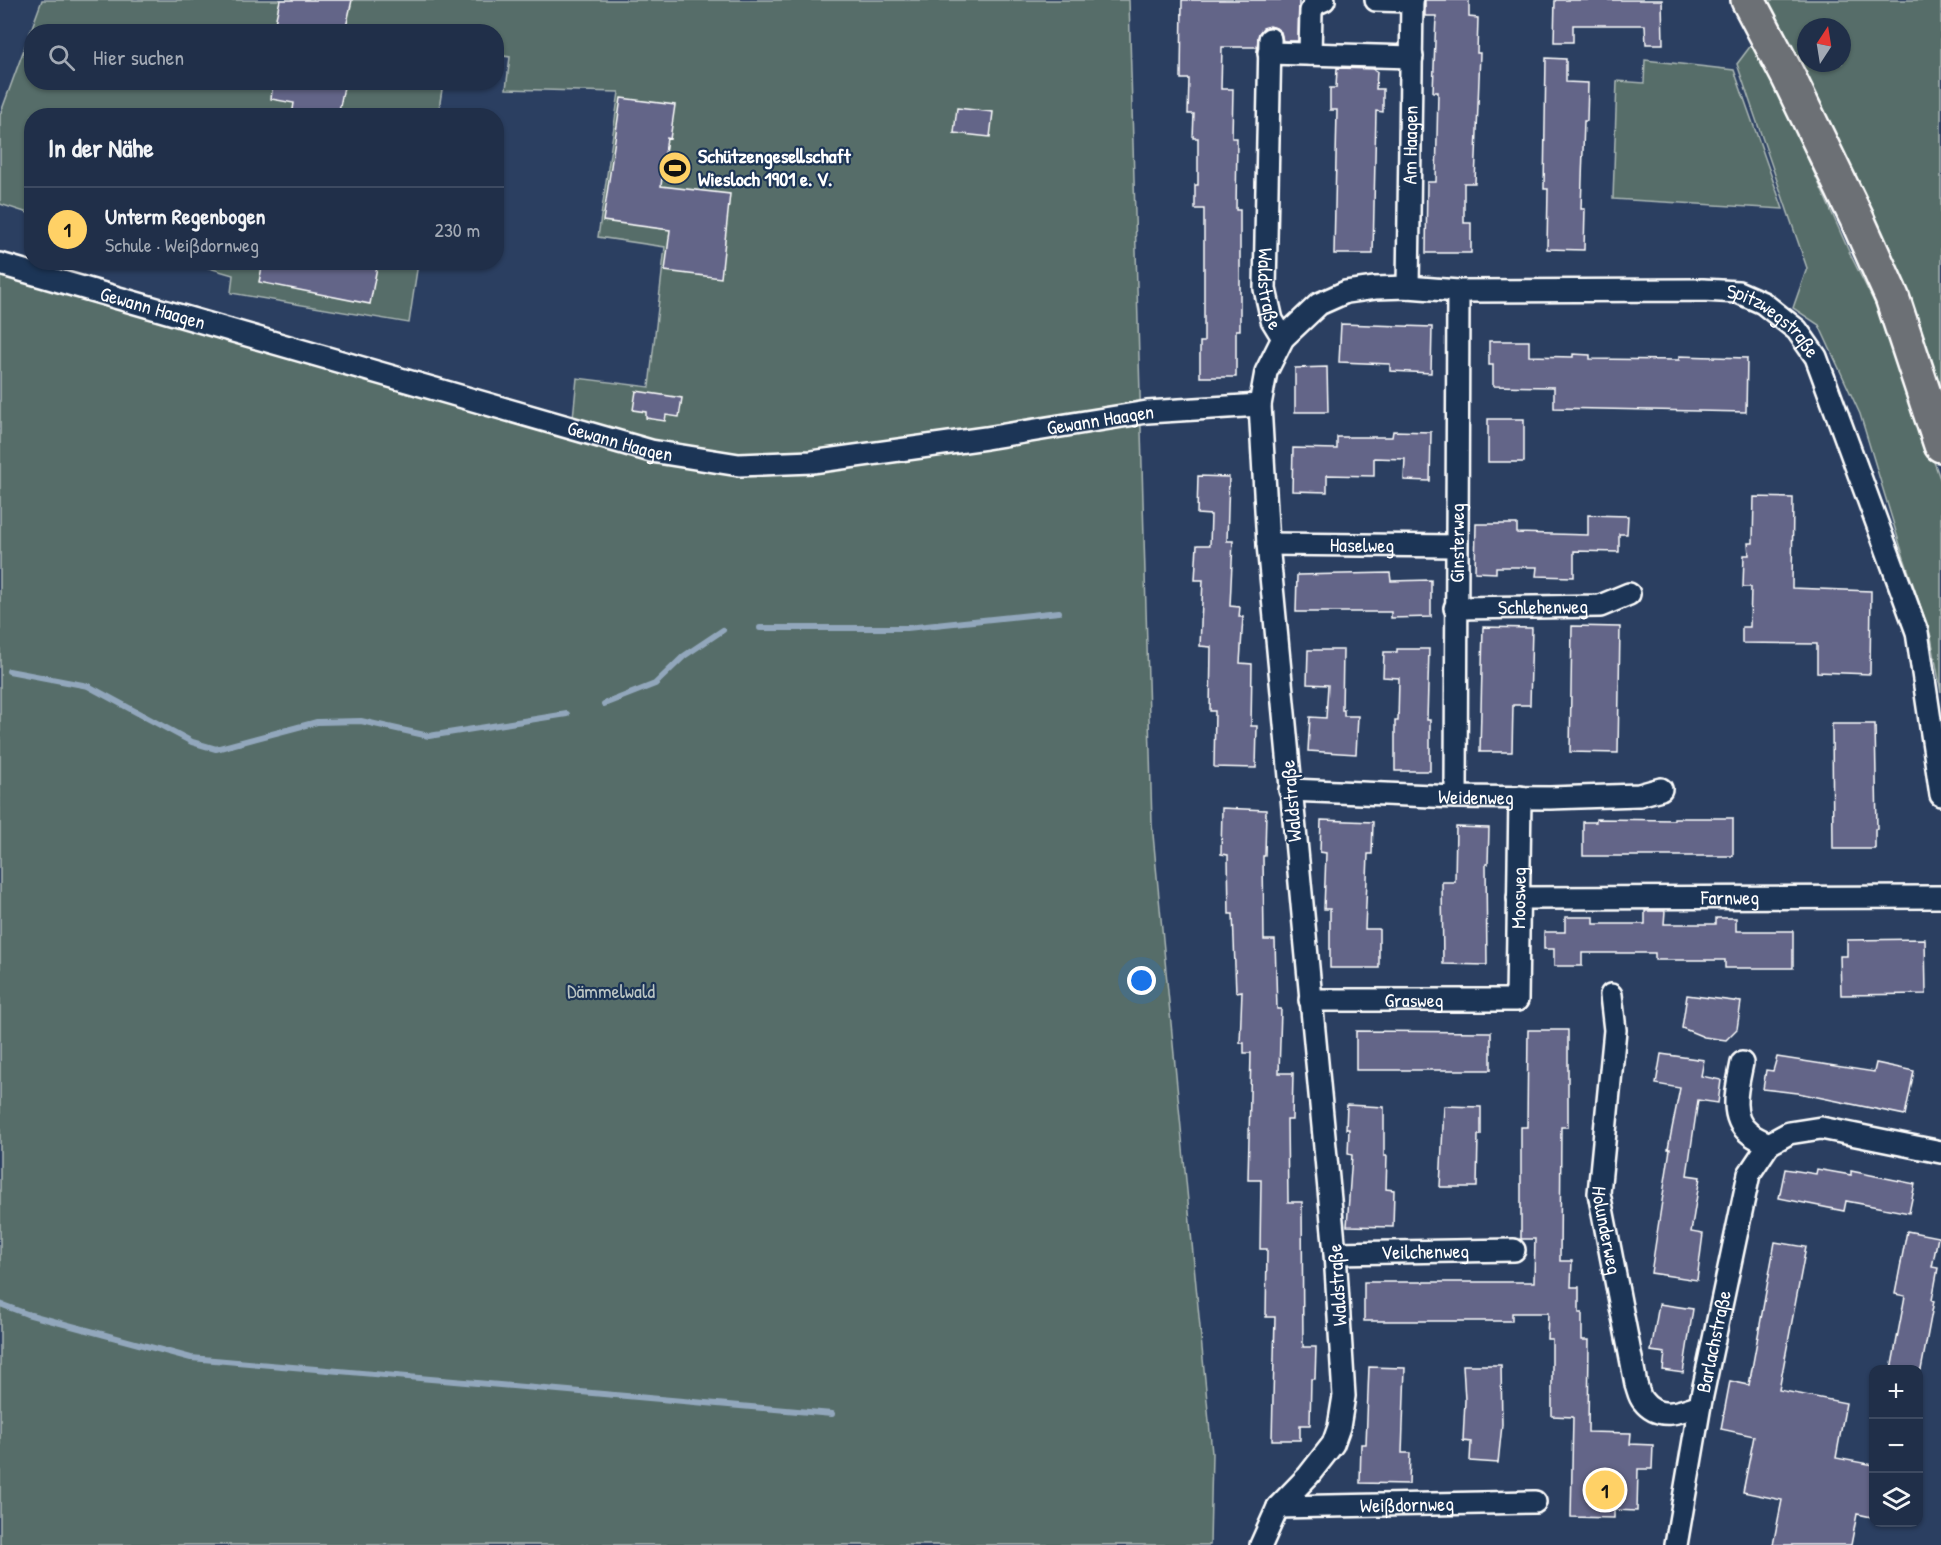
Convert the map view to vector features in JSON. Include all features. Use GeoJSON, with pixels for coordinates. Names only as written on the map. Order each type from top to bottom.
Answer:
{"type":"FeatureCollection","features":[{"type":"Feature","properties":{"kind":"main road"},"geometry":{"type":"LineString","coordinates":[[1748,0],[1789,78],[1892,297],[1941,445]]}},
{"type":"Feature","properties":{"kind":"street"},"geometry":{"type":"LineString","coordinates":[[1324,0],[1315,4],[1311,12],[1310,54],[1412,57]]}},
{"type":"Feature","properties":{"kind":"street","name":"Am Haagen"},"geometry":{"type":"LineString","coordinates":[[1376,0],[1412,0],[1408,287]]}},
{"type":"Feature","properties":{"kind":"street","name":"Waldstraße"},"geometry":{"type":"LineString","coordinates":[[1261,1545],[1278,1507],[1308,1476],[1333,1444],[1339,1427],[1344,1396],[1335,1253],[1268,544],[1260,405],[1266,372],[1283,339],[1272,320],[1265,289],[1269,46],[1310,54]]}},
{"type":"Feature","properties":{"kind":"street","name":"Gewann Haagen"},"geometry":{"type":"LineString","coordinates":[[0,264],[628,445],[651,451],[739,465],[812,462],[986,438],[1147,412],[1260,405]]}},
{"type":"Feature","properties":{"kind":"street","name":"Spitzwegstraße"},"geometry":{"type":"LineString","coordinates":[[1283,339],[1320,304],[1346,292],[1375,288],[1408,287],[1458,291],[1609,289],[1738,292],[1763,303],[1797,330],[1816,357],[1917,632],[1941,795]]}},
{"type":"Feature","properties":{"kind":"street","name":"Ginsterweg"},"geometry":{"type":"LineString","coordinates":[[1456,797],[1458,291]]}},
{"type":"Feature","properties":{"kind":"street","name":"Haselweg"},"geometry":{"type":"LineString","coordinates":[[1268,544],[1456,546]]}},
{"type":"Feature","properties":{"kind":"street","name":"Schlehenweg"},"geometry":{"type":"LineString","coordinates":[[1455,609],[1600,606],[1629,594]]}},
{"type":"Feature","properties":{"kind":"street","name":"Weidenweg"},"geometry":{"type":"LineString","coordinates":[[1290,790],[1456,797],[1520,797],[1639,795],[1661,789]]}},
{"type":"Feature","properties":{"kind":"street","name":"Moosweg"},"geometry":{"type":"LineString","coordinates":[[1517,1000],[1520,797]]}},
{"type":"Feature","properties":{"kind":"street","name":"Farnweg"},"geometry":{"type":"LineString","coordinates":[[1518,898],[1941,897]]}},
{"type":"Feature","properties":{"kind":"street","name":"Holunderweg"},"geometry":{"type":"LineString","coordinates":[[1611,995],[1615,1030],[1599,1193],[1636,1384],[1643,1401],[1656,1412],[1670,1414],[1700,1406]]}},
{"type":"Feature","properties":{"kind":"street","name":"Grasweg"},"geometry":{"type":"LineString","coordinates":[[1310,1000],[1517,1000]]}},
{"type":"Feature","properties":{"kind":"street"},"geometry":{"type":"LineString","coordinates":[[1742,1063],[1736,1093],[1740,1122],[1747,1132],[1769,1144],[1789,1133],[1821,1128],[1941,1152]]}},
{"type":"Feature","properties":{"kind":"street","name":"Barlachstraße"},"geometry":{"type":"LineString","coordinates":[[1676,1545],[1700,1406],[1749,1174],[1769,1144]]}},
{"type":"Feature","properties":{"kind":"street","name":"Veilchenweg"},"geometry":{"type":"LineString","coordinates":[[1335,1253],[1515,1250]]}},
{"type":"Feature","properties":{"kind":"street","name":"Weißdornweg"},"geometry":{"type":"LineString","coordinates":[[1278,1507],[1535,1502]]}},
{"type":"Feature","properties":{"kind":"green space","name":"Dämmelwald"},"geometry":{"type":"Polygon","coordinates":[[[42,0],[1129,0],[1152,824],[1212,1453],[1210,1545],[0,1545],[0,255],[24,263],[24,270],[47,270],[571,438],[577,378],[649,387],[665,247],[598,237],[619,92],[506,89],[510,57],[504,56],[504,24],[33,24],[42,0]]]}},
{"type":"Feature","properties":{"kind":"green space"},"geometry":{"type":"Polygon","coordinates":[[[1767,0],[1941,0],[1941,407],[1802,72],[1851,72],[1851,18],[1797,18],[1797,60],[1767,0]]]}},
{"type":"Feature","properties":{"kind":"green space"},"geometry":{"type":"Polygon","coordinates":[[[1755,40],[1851,256],[1879,312],[1941,481],[1941,692],[1931,637],[1860,414],[1819,325],[1793,308],[1807,268],[1737,64],[1755,40]]]}},
{"type":"Feature","properties":{"kind":"green space","name":"Dämmelwald"},"geometry":{"type":"Polygon","coordinates":[[[24,49],[24,90],[442,90],[439,108],[24,108],[24,212],[0,204],[0,115],[24,49]]]}},
{"type":"Feature","properties":{"kind":"green space"},"geometry":{"type":"Polygon","coordinates":[[[1645,60],[1734,70],[1783,209],[1613,199],[1617,81],[1644,83],[1645,60]]]}},
{"type":"Feature","properties":{"kind":"green space"},"geometry":{"type":"Polygon","coordinates":[[[216,270],[417,270],[409,323],[231,293],[233,275],[216,270]]]}},
{"type":"Feature","properties":{"kind":"building"},"geometry":{"type":"Polygon","coordinates":[[[280,0],[352,0],[347,24],[275,24],[280,0]]]}},
{"type":"Feature","properties":{"kind":"building"},"geometry":{"type":"Polygon","coordinates":[[[1182,0],[1299,0],[1298,41],[1283,41],[1281,32],[1270,26],[1263,28],[1259,33],[1257,47],[1222,47],[1221,89],[1233,89],[1232,138],[1237,138],[1236,210],[1240,210],[1240,330],[1236,330],[1236,377],[1200,377],[1200,342],[1204,342],[1204,209],[1195,209],[1195,185],[1198,185],[1198,138],[1193,138],[1194,114],[1188,114],[1189,79],[1181,79],[1182,0]]]}},
{"type":"Feature","properties":{"kind":"building"},"geometry":{"type":"Polygon","coordinates":[[[1425,0],[1469,0],[1469,17],[1478,18],[1477,53],[1480,53],[1475,183],[1464,183],[1464,223],[1471,223],[1471,253],[1426,253],[1427,182],[1436,182],[1438,92],[1433,92],[1436,16],[1425,16],[1425,0]]]}},
{"type":"Feature","properties":{"kind":"building"},"geometry":{"type":"Polygon","coordinates":[[[1555,0],[1662,0],[1663,44],[1646,44],[1645,25],[1573,25],[1573,42],[1554,42],[1555,0]]]}},
{"type":"Feature","properties":{"kind":"building"},"geometry":{"type":"Polygon","coordinates":[[[1546,58],[1566,59],[1566,82],[1588,83],[1587,121],[1584,121],[1581,209],[1585,209],[1584,250],[1547,249],[1548,189],[1544,189],[1546,58]]]}},
{"type":"Feature","properties":{"kind":"building"},"geometry":{"type":"Polygon","coordinates":[[[1337,68],[1373,69],[1377,71],[1376,89],[1383,89],[1383,112],[1376,111],[1373,254],[1334,254],[1337,110],[1330,110],[1330,88],[1336,88],[1337,68]]]}},
{"type":"Feature","properties":{"kind":"building"},"geometry":{"type":"Polygon","coordinates":[[[272,90],[343,90],[340,108],[293,108],[294,103],[271,99],[272,90]]]}},
{"type":"Feature","properties":{"kind":"building"},"geometry":{"type":"Polygon","coordinates":[[[621,98],[675,105],[670,139],[667,138],[661,186],[730,194],[721,278],[665,271],[670,230],[603,221],[621,98]]]}},
{"type":"Feature","properties":{"kind":"building"},"geometry":{"type":"Polygon","coordinates":[[[957,108],[993,112],[990,137],[954,133],[957,108]]]}},
{"type":"Feature","properties":{"kind":"building"},"geometry":{"type":"Polygon","coordinates":[[[261,270],[376,270],[370,304],[259,282],[261,270]]]}},
{"type":"Feature","properties":{"kind":"building"},"geometry":{"type":"Polygon","coordinates":[[[1341,324],[1432,327],[1431,373],[1390,371],[1390,364],[1339,362],[1341,324]]]}},
{"type":"Feature","properties":{"kind":"building"},"geometry":{"type":"Polygon","coordinates":[[[1489,341],[1529,341],[1529,356],[1573,357],[1573,354],[1590,355],[1590,359],[1679,360],[1679,356],[1747,358],[1746,412],[1554,408],[1554,387],[1493,386],[1493,365],[1489,365],[1489,341]]]}},
{"type":"Feature","properties":{"kind":"building"},"geometry":{"type":"Polygon","coordinates":[[[1327,367],[1328,412],[1295,412],[1295,368],[1327,367]]]}},
{"type":"Feature","properties":{"kind":"building"},"geometry":{"type":"Polygon","coordinates":[[[636,391],[682,398],[679,417],[666,415],[665,421],[646,418],[646,412],[633,410],[636,391]]]}},
{"type":"Feature","properties":{"kind":"building"},"geometry":{"type":"Polygon","coordinates":[[[1488,419],[1524,419],[1524,462],[1488,462],[1488,419]]]}},
{"type":"Feature","properties":{"kind":"building"},"geometry":{"type":"Polygon","coordinates":[[[1393,431],[1431,432],[1430,481],[1404,480],[1405,459],[1374,458],[1374,476],[1327,475],[1327,492],[1292,491],[1293,448],[1337,449],[1337,437],[1392,437],[1393,431]]]}},
{"type":"Feature","properties":{"kind":"building"},"geometry":{"type":"Polygon","coordinates":[[[1198,476],[1229,477],[1227,541],[1233,541],[1230,606],[1240,607],[1239,617],[1243,617],[1240,663],[1252,664],[1251,726],[1257,726],[1256,768],[1214,767],[1215,711],[1210,711],[1211,647],[1200,646],[1203,580],[1195,580],[1197,545],[1210,545],[1211,515],[1197,514],[1198,476]]]}},
{"type":"Feature","properties":{"kind":"building"},"geometry":{"type":"Polygon","coordinates":[[[1754,497],[1793,498],[1792,588],[1871,591],[1870,674],[1817,672],[1817,644],[1742,643],[1742,627],[1750,627],[1751,587],[1743,587],[1744,555],[1749,555],[1748,543],[1753,543],[1754,497]]]}},
{"type":"Feature","properties":{"kind":"building"},"geometry":{"type":"Polygon","coordinates":[[[1588,515],[1628,516],[1627,534],[1619,534],[1619,552],[1574,551],[1574,577],[1536,576],[1537,567],[1496,567],[1496,573],[1475,572],[1476,524],[1517,524],[1517,533],[1588,535],[1588,515]]]}},
{"type":"Feature","properties":{"kind":"building"},"geometry":{"type":"Polygon","coordinates":[[[1390,573],[1391,581],[1431,580],[1431,617],[1391,618],[1391,612],[1296,612],[1297,575],[1390,573]]]}},
{"type":"Feature","properties":{"kind":"building"},"geometry":{"type":"Polygon","coordinates":[[[1572,626],[1620,627],[1618,753],[1570,752],[1572,626]]]}},
{"type":"Feature","properties":{"kind":"building"},"geometry":{"type":"Polygon","coordinates":[[[1483,627],[1532,628],[1530,705],[1513,705],[1512,752],[1480,752],[1483,627]]]}},
{"type":"Feature","properties":{"kind":"building"},"geometry":{"type":"Polygon","coordinates":[[[1397,649],[1429,649],[1427,720],[1430,720],[1430,771],[1395,771],[1395,721],[1398,721],[1399,678],[1383,677],[1384,652],[1397,652],[1397,649]]]}},
{"type":"Feature","properties":{"kind":"building"},"geometry":{"type":"Polygon","coordinates":[[[1308,650],[1343,650],[1342,710],[1344,710],[1344,716],[1358,716],[1356,754],[1308,751],[1310,717],[1326,718],[1328,685],[1307,684],[1308,650]]]}},
{"type":"Feature","properties":{"kind":"building"},"geometry":{"type":"Polygon","coordinates":[[[1832,724],[1875,724],[1877,829],[1875,829],[1875,849],[1833,849],[1832,724]]]}},
{"type":"Feature","properties":{"kind":"building"},"geometry":{"type":"Polygon","coordinates":[[[1222,808],[1266,810],[1265,856],[1263,856],[1264,940],[1275,940],[1277,1009],[1281,1009],[1279,1073],[1293,1073],[1292,1120],[1287,1120],[1288,1202],[1302,1202],[1303,1347],[1316,1347],[1315,1379],[1311,1379],[1310,1425],[1300,1425],[1300,1440],[1272,1440],[1275,1317],[1266,1317],[1267,1249],[1260,1249],[1261,1180],[1248,1180],[1251,1053],[1244,1053],[1244,1043],[1240,1043],[1242,991],[1236,992],[1233,914],[1229,914],[1228,855],[1221,854],[1222,808]]]}},
{"type":"Feature","properties":{"kind":"building"},"geometry":{"type":"Polygon","coordinates":[[[1674,818],[1733,818],[1733,856],[1583,856],[1583,822],[1596,822],[1596,819],[1674,820],[1674,818]]]}},
{"type":"Feature","properties":{"kind":"building"},"geometry":{"type":"Polygon","coordinates":[[[1321,820],[1373,822],[1372,854],[1368,854],[1365,929],[1379,929],[1379,968],[1330,968],[1330,909],[1324,909],[1326,853],[1320,852],[1321,820]]]}},
{"type":"Feature","properties":{"kind":"building"},"geometry":{"type":"Polygon","coordinates":[[[1456,827],[1489,828],[1488,864],[1486,864],[1487,965],[1443,964],[1442,882],[1455,882],[1456,827]]]}},
{"type":"Feature","properties":{"kind":"building"},"geometry":{"type":"Polygon","coordinates":[[[1645,911],[1665,911],[1664,924],[1716,924],[1716,918],[1736,918],[1736,931],[1793,931],[1793,968],[1725,968],[1725,960],[1655,960],[1655,953],[1582,953],[1582,966],[1554,966],[1554,949],[1544,949],[1544,932],[1565,932],[1565,917],[1594,917],[1594,924],[1645,924],[1645,911]]]}},
{"type":"Feature","properties":{"kind":"building"},"geometry":{"type":"Polygon","coordinates":[[[1925,939],[1926,994],[1841,995],[1840,956],[1847,956],[1847,940],[1925,939]]]}},
{"type":"Feature","properties":{"kind":"building"},"geometry":{"type":"Polygon","coordinates":[[[1687,995],[1741,1002],[1737,1029],[1726,1040],[1704,1037],[1682,1028],[1687,995]]]}},
{"type":"Feature","properties":{"kind":"building"},"geometry":{"type":"Polygon","coordinates":[[[1528,1030],[1568,1030],[1568,1127],[1561,1127],[1560,1261],[1572,1261],[1571,1287],[1579,1287],[1582,1340],[1589,1340],[1588,1432],[1631,1433],[1630,1444],[1653,1445],[1652,1469],[1638,1469],[1637,1511],[1614,1510],[1614,1518],[1571,1517],[1573,1417],[1552,1416],[1552,1339],[1547,1339],[1548,1313],[1512,1313],[1512,1321],[1364,1321],[1364,1282],[1534,1282],[1535,1239],[1521,1239],[1521,1127],[1527,1127],[1528,1030]]]}},
{"type":"Feature","properties":{"kind":"building"},"geometry":{"type":"Polygon","coordinates":[[[1356,1031],[1491,1032],[1491,1070],[1356,1070],[1356,1031]]]}},
{"type":"Feature","properties":{"kind":"building"},"geometry":{"type":"Polygon","coordinates":[[[1661,1054],[1704,1060],[1701,1076],[1721,1080],[1718,1103],[1698,1100],[1687,1175],[1700,1177],[1691,1232],[1703,1234],[1697,1280],[1651,1273],[1670,1149],[1668,1149],[1680,1088],[1656,1084],[1661,1054]]]}},
{"type":"Feature","properties":{"kind":"building"},"geometry":{"type":"Polygon","coordinates":[[[1777,1057],[1874,1072],[1876,1063],[1914,1071],[1905,1115],[1798,1093],[1763,1089],[1766,1070],[1773,1071],[1777,1057]]]}},
{"type":"Feature","properties":{"kind":"building"},"geometry":{"type":"Polygon","coordinates":[[[1347,1105],[1384,1107],[1384,1156],[1387,1156],[1386,1189],[1394,1190],[1393,1227],[1347,1226],[1352,1155],[1348,1154],[1347,1105]]]}},
{"type":"Feature","properties":{"kind":"building"},"geometry":{"type":"Polygon","coordinates":[[[1444,1106],[1481,1107],[1477,1187],[1440,1187],[1444,1106]]]}},
{"type":"Feature","properties":{"kind":"building"},"geometry":{"type":"Polygon","coordinates":[[[1785,1169],[1816,1174],[1817,1169],[1851,1175],[1851,1171],[1915,1184],[1909,1213],[1846,1201],[1844,1211],[1779,1198],[1785,1169]]]}},
{"type":"Feature","properties":{"kind":"building"},"geometry":{"type":"Polygon","coordinates":[[[1907,1231],[1938,1237],[1932,1267],[1938,1268],[1932,1300],[1934,1301],[1922,1365],[1892,1365],[1905,1296],[1895,1294],[1907,1231]]]}},
{"type":"Feature","properties":{"kind":"building"},"geometry":{"type":"Polygon","coordinates":[[[1775,1242],[1806,1247],[1779,1390],[1846,1403],[1836,1458],[1869,1464],[1869,1516],[1857,1514],[1851,1545],[1773,1545],[1782,1500],[1743,1492],[1754,1436],[1721,1429],[1730,1381],[1749,1385],[1775,1242]]]}},
{"type":"Feature","properties":{"kind":"building"},"geometry":{"type":"Polygon","coordinates":[[[1659,1304],[1693,1309],[1683,1373],[1663,1370],[1665,1353],[1651,1351],[1659,1304]]]}},
{"type":"Feature","properties":{"kind":"building"},"geometry":{"type":"Polygon","coordinates":[[[1463,1365],[1501,1365],[1502,1425],[1498,1463],[1470,1461],[1471,1442],[1463,1441],[1465,1400],[1463,1365]]]}},
{"type":"Feature","properties":{"kind":"building"},"geometry":{"type":"Polygon","coordinates":[[[1369,1367],[1405,1368],[1402,1453],[1410,1453],[1409,1484],[1360,1483],[1361,1444],[1366,1444],[1369,1367]]]}},
{"type":"Feature","properties":{"kind":"waterway"},"geometry":{"type":"LineString","coordinates":[[760,628],[907,628],[1059,612]]}},
{"type":"Feature","properties":{"kind":"waterway"},"geometry":{"type":"LineString","coordinates":[[604,704],[655,684],[684,656],[723,630]]}},
{"type":"Feature","properties":{"kind":"waterway"},"geometry":{"type":"LineString","coordinates":[[9,671],[88,686],[192,742],[216,749],[317,722],[361,721],[429,736],[567,714]]}},
{"type":"Feature","properties":{"kind":"waterway"},"geometry":{"type":"LineString","coordinates":[[0,1304],[27,1314],[191,1358],[832,1414]]}},
{"type":"Feature","properties":{"kind":"place","name":"Schützengesellschaft Wiesloch 1901 e. V."},"geometry":{"type":"Point","coordinates":[675,168]}},
{"type":"Feature","properties":{"kind":"place","name":"Unterm Regenbogen"},"geometry":{"type":"Point","coordinates":[1605,1490]}}]}
